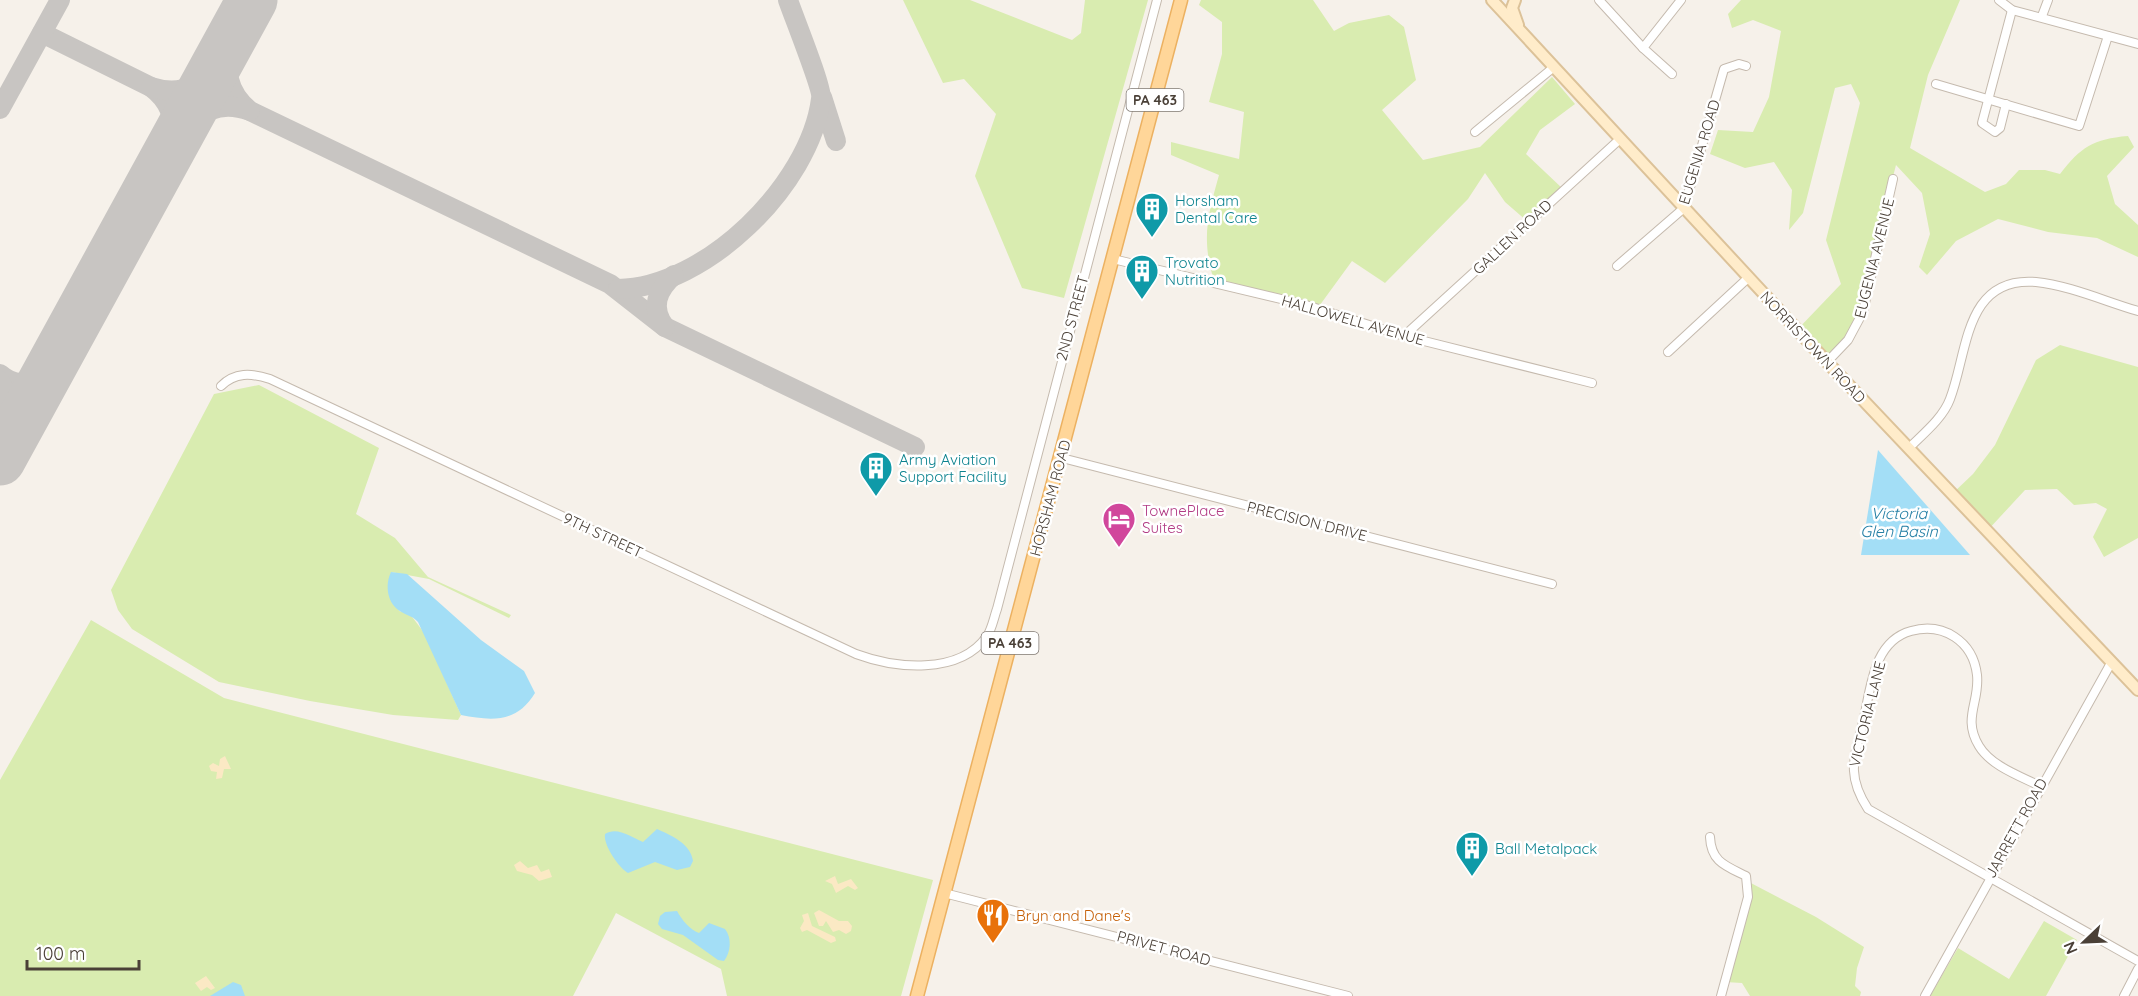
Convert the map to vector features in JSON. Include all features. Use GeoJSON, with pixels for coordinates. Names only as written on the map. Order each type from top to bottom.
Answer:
{"type":"FeatureCollection","features":[{"type":"Feature","properties":{"kind":"main road","name":"HORSHAM ROAD"},"geometry":{"type":"LineString","coordinates":[[917,996],[1062,458],[1181,0]]}},
{"type":"Feature","properties":{"kind":"main road"},"geometry":{"type":"LineString","coordinates":[[1515,0],[1513,12],[1523,34]]}},
{"type":"Feature","properties":{"kind":"main road","name":"NORRISTOWN ROAD"},"geometry":{"type":"LineString","coordinates":[[1497,2],[1523,34],[1748,278],[2138,690]]}},
{"type":"Feature","properties":{"kind":"street","name":"2ND STREET"},"geometry":{"type":"LineString","coordinates":[[988,635],[1156,0]]}},
{"type":"Feature","properties":{"kind":"street"},"geometry":{"type":"LineString","coordinates":[[1599,0],[1672,74]]}},
{"type":"Feature","properties":{"kind":"street"},"geometry":{"type":"LineString","coordinates":[[1644,48],[1681,0]]}},
{"type":"Feature","properties":{"kind":"street"},"geometry":{"type":"LineString","coordinates":[[1999,0],[2012,10],[2042,16],[2138,44]]}},
{"type":"Feature","properties":{"kind":"street"},"geometry":{"type":"LineString","coordinates":[[2042,16],[2048,0]]}},
{"type":"Feature","properties":{"kind":"street"},"geometry":{"type":"LineString","coordinates":[[2007,104],[2000,128],[1995,132],[1986,129],[1982,123],[2012,10]]}},
{"type":"Feature","properties":{"kind":"street"},"geometry":{"type":"LineString","coordinates":[[1936,84],[2079,126],[2108,36]]}},
{"type":"Feature","properties":{"kind":"street","name":"EUGENIA ROAD"},"geometry":{"type":"LineString","coordinates":[[1617,266],[1684,208],[1724,69],[1739,64],[1746,66]]}},
{"type":"Feature","properties":{"kind":"street"},"geometry":{"type":"LineString","coordinates":[[1475,132],[1554,67]]}},
{"type":"Feature","properties":{"kind":"street","name":"GALLEN ROAD"},"geometry":{"type":"LineString","coordinates":[[1404,336],[1620,139]]}},
{"type":"Feature","properties":{"kind":"street","name":"EUGENIA AVENUE"},"geometry":{"type":"LineString","coordinates":[[1827,362],[1848,340],[1863,312],[1893,179]]}},
{"type":"Feature","properties":{"kind":"street","name":"HALLOWELL AVENUE"},"geometry":{"type":"LineString","coordinates":[[1113,259],[1306,305],[1404,336],[1592,383]]}},
{"type":"Feature","properties":{"kind":"street"},"geometry":{"type":"LineString","coordinates":[[1668,352],[1748,278]]}},
{"type":"Feature","properties":{"kind":"street"},"geometry":{"type":"LineString","coordinates":[[1909,448],[1950,401],[1972,316],[1998,290],[2017,283],[2035,282],[2138,311]]}},
{"type":"Feature","properties":{"kind":"street","name":"9TH STREET"},"geometry":{"type":"LineString","coordinates":[[221,386],[228,379],[242,374],[270,379],[868,658],[902,665],[940,662],[962,655],[988,635]]}},
{"type":"Feature","properties":{"kind":"street","name":"PRECISION DRIVE"},"geometry":{"type":"LineString","coordinates":[[1062,458],[1552,584]]}},
{"type":"Feature","properties":{"kind":"street","name":"VICTORIA LANE"},"geometry":{"type":"LineString","coordinates":[[2040,786],[1990,759],[1980,747],[1971,721],[1977,677],[1973,662],[1962,641],[1945,630],[1923,629],[1905,633],[1887,646],[1876,665],[1852,768],[1856,787],[1868,809],[2138,961]]}},
{"type":"Feature","properties":{"kind":"street","name":"JARRETT ROAD"},"geometry":{"type":"LineString","coordinates":[[1925,996],[2040,786],[2111,663]]}},
{"type":"Feature","properties":{"kind":"street"},"geometry":{"type":"LineString","coordinates":[[1710,837],[1711,849],[1716,860],[1746,876],[1748,885],[1748,897],[1721,996]]}},
{"type":"Feature","properties":{"kind":"street","name":"PRIVET ROAD"},"geometry":{"type":"LineString","coordinates":[[944,893],[1348,996]]}},
{"type":"Feature","properties":{"kind":"street"},"geometry":{"type":"LineString","coordinates":[[2124,996],[2138,969]]}},
{"type":"Feature","properties":{"kind":"green space"},"geometry":{"type":"Polygon","coordinates":[[[903,0],[970,0],[1072,40],[1081,33],[1085,0],[1148,0],[1064,298],[1022,288],[975,176],[996,114],[964,79],[943,83],[903,0]]]}},
{"type":"Feature","properties":{"kind":"green space"},"geometry":{"type":"Polygon","coordinates":[[[1201,0],[1313,0],[1334,31],[1349,23],[1389,15],[1404,27],[1416,80],[1382,110],[1423,160],[1480,147],[1552,77],[1575,104],[1540,130],[1526,154],[1563,189],[1528,222],[1505,202],[1485,173],[1468,199],[1385,283],[1352,261],[1317,309],[1215,284],[1208,254],[1207,229],[1219,175],[1171,155],[1171,142],[1239,159],[1244,112],[1209,102],[1222,54],[1222,22],[1199,5],[1201,0]]]}},
{"type":"Feature","properties":{"kind":"green space"},"geometry":{"type":"Polygon","coordinates":[[[1741,0],[1960,0],[1928,75],[1910,148],[1985,192],[2006,184],[2019,170],[2045,170],[2060,174],[2075,157],[2089,146],[2106,139],[2128,136],[2134,147],[2107,176],[2115,204],[2138,225],[2138,257],[2097,238],[2048,232],[1998,219],[1956,241],[1927,275],[1919,267],[1930,234],[1922,193],[1896,165],[1852,336],[1824,359],[1797,330],[1841,284],[1826,240],[1860,103],[1851,84],[1835,88],[1803,213],[1789,230],[1792,190],[1774,162],[1745,168],[1710,154],[1718,130],[1753,132],[1769,97],[1781,31],[1753,20],[1732,28],[1728,14],[1741,0]]]}},
{"type":"Feature","properties":{"kind":"green space"},"geometry":{"type":"Polygon","coordinates":[[[2060,345],[2138,367],[2138,538],[2104,557],[2093,537],[2107,509],[2096,503],[2074,505],[2057,489],[2025,490],[1987,531],[1952,494],[1973,474],[1995,445],[2036,360],[2060,345]]]}},
{"type":"Feature","properties":{"kind":"green space"},"geometry":{"type":"Polygon","coordinates":[[[259,385],[379,448],[356,514],[395,538],[428,577],[511,615],[509,618],[429,579],[391,572],[399,611],[410,614],[425,634],[461,715],[458,720],[393,715],[219,682],[132,629],[118,610],[111,590],[214,394],[259,385]]]}},
{"type":"Feature","properties":{"kind":"green space"},"geometry":{"type":"Polygon","coordinates":[[[91,620],[224,698],[933,880],[901,996],[727,996],[721,969],[616,913],[573,996],[0,996],[0,780],[91,620]]]}},
{"type":"Feature","properties":{"kind":"green space"},"geometry":{"type":"Polygon","coordinates":[[[1747,881],[1816,917],[1864,947],[1857,968],[1855,986],[1861,992],[1860,996],[1750,996],[1742,983],[1725,982],[1747,881]]]}},
{"type":"Feature","properties":{"kind":"green space"},"geometry":{"type":"Polygon","coordinates":[[[2044,921],[2077,940],[2046,996],[1930,996],[1958,948],[2009,979],[2044,921]]]}},
{"type":"Feature","properties":{"kind":"sand"},"geometry":{"type":"Polygon","coordinates":[[[225,756],[231,769],[224,769],[222,778],[216,779],[217,772],[211,771],[209,766],[213,763],[219,766],[220,759],[225,756]]]}},
{"type":"Feature","properties":{"kind":"sand"},"geometry":{"type":"Polygon","coordinates":[[[520,861],[528,868],[537,865],[541,872],[549,869],[552,877],[539,881],[532,875],[517,871],[514,865],[520,861]]]}},
{"type":"Feature","properties":{"kind":"sand"},"geometry":{"type":"Polygon","coordinates":[[[835,876],[838,884],[851,879],[858,888],[855,890],[848,886],[836,893],[832,884],[825,881],[835,876]]]}},
{"type":"Feature","properties":{"kind":"sand"},"geometry":{"type":"Polygon","coordinates":[[[819,910],[839,921],[848,921],[852,926],[851,931],[846,934],[839,930],[833,932],[826,921],[823,926],[819,926],[814,913],[819,910]]]}},
{"type":"Feature","properties":{"kind":"sand"},"geometry":{"type":"Polygon","coordinates":[[[808,913],[812,926],[835,937],[836,941],[831,943],[807,930],[802,932],[800,928],[804,921],[802,915],[808,913]]]}},
{"type":"Feature","properties":{"kind":"sand"},"geometry":{"type":"Polygon","coordinates":[[[206,976],[215,988],[211,990],[207,987],[201,991],[195,983],[206,976]]]}},
{"type":"Feature","properties":{"kind":"water","name":"Victoria Glen Basin"},"geometry":{"type":"Polygon","coordinates":[[[1878,450],[1970,555],[1861,555],[1878,450]]]}},
{"type":"Feature","properties":{"kind":"water"},"geometry":{"type":"Polygon","coordinates":[[[391,572],[407,574],[481,640],[524,671],[535,693],[528,703],[512,715],[503,718],[461,715],[418,622],[402,613],[391,602],[388,587],[391,572]]]}},
{"type":"Feature","properties":{"kind":"water"},"geometry":{"type":"Polygon","coordinates":[[[657,829],[684,845],[693,861],[690,867],[677,870],[655,862],[628,873],[612,856],[606,844],[605,834],[610,832],[624,833],[643,842],[657,829]]]}},
{"type":"Feature","properties":{"kind":"water"},"geometry":{"type":"Polygon","coordinates":[[[677,911],[692,930],[699,933],[709,923],[725,929],[730,945],[724,961],[718,960],[683,935],[662,929],[658,924],[660,916],[665,912],[677,911]]]}},
{"type":"Feature","properties":{"kind":"water"},"geometry":{"type":"Polygon","coordinates":[[[233,982],[241,985],[245,996],[210,996],[233,982]]]}},
{"type":"Feature","properties":{"kind":"taxiway"},"geometry":{"type":"LineString","coordinates":[[0,109],[60,0]]}},
{"type":"Feature","properties":{"kind":"taxiway"},"geometry":{"type":"LineString","coordinates":[[618,289],[651,284],[685,271],[718,251],[748,226],[775,197],[797,165],[813,132],[821,99],[813,67],[788,0]]}},
{"type":"Feature","properties":{"kind":"taxiway"},"geometry":{"type":"LineString","coordinates":[[42,33],[151,87],[163,98],[170,111],[174,125],[174,142]]}},
{"type":"Feature","properties":{"kind":"taxiway"},"geometry":{"type":"LineString","coordinates":[[229,41],[227,61],[229,79],[236,96],[250,111],[610,284],[665,327],[915,447]]}},
{"type":"Feature","properties":{"kind":"taxiway"},"geometry":{"type":"LineString","coordinates":[[151,87],[168,90],[183,89],[212,74]]}},
{"type":"Feature","properties":{"kind":"taxiway"},"geometry":{"type":"LineString","coordinates":[[822,97],[836,141]]}},
{"type":"Feature","properties":{"kind":"taxiway"},"geometry":{"type":"LineString","coordinates":[[178,135],[194,120],[210,110],[228,107],[250,111]]}},
{"type":"Feature","properties":{"kind":"taxiway"},"geometry":{"type":"LineString","coordinates":[[665,327],[658,313],[658,300],[663,287],[674,275]]}},
{"type":"Feature","properties":{"kind":"taxiway"},"geometry":{"type":"LineString","coordinates":[[0,374],[12,382],[24,383],[48,372]]}},
{"type":"Feature","properties":{"kind":"taxiway"},"geometry":{"type":"LineString","coordinates":[[0,381],[6,399],[8,418],[2,456]]}},
{"type":"Feature","properties":{"kind":"runway"},"geometry":{"type":"LineString","coordinates":[[0,460],[252,0]]}},
{"type":"Feature","properties":{"kind":"place","name":"Horsham Dental Care"},"geometry":{"type":"Point","coordinates":[1152,238]}},
{"type":"Feature","properties":{"kind":"place","name":"Trovato Nutrition"},"geometry":{"type":"Point","coordinates":[1142,300]}},
{"type":"Feature","properties":{"kind":"place","name":"Army Aviation Support Facility"},"geometry":{"type":"Point","coordinates":[876,497]}},
{"type":"Feature","properties":{"kind":"place","name":"TownePlace Suites"},"geometry":{"type":"Point","coordinates":[1119,548]}},
{"type":"Feature","properties":{"kind":"place","name":"Ball Metalpack"},"geometry":{"type":"Point","coordinates":[1472,877]}},
{"type":"Feature","properties":{"kind":"place","name":"Bryn and Dane's"},"geometry":{"type":"Point","coordinates":[993,944]}}]}
